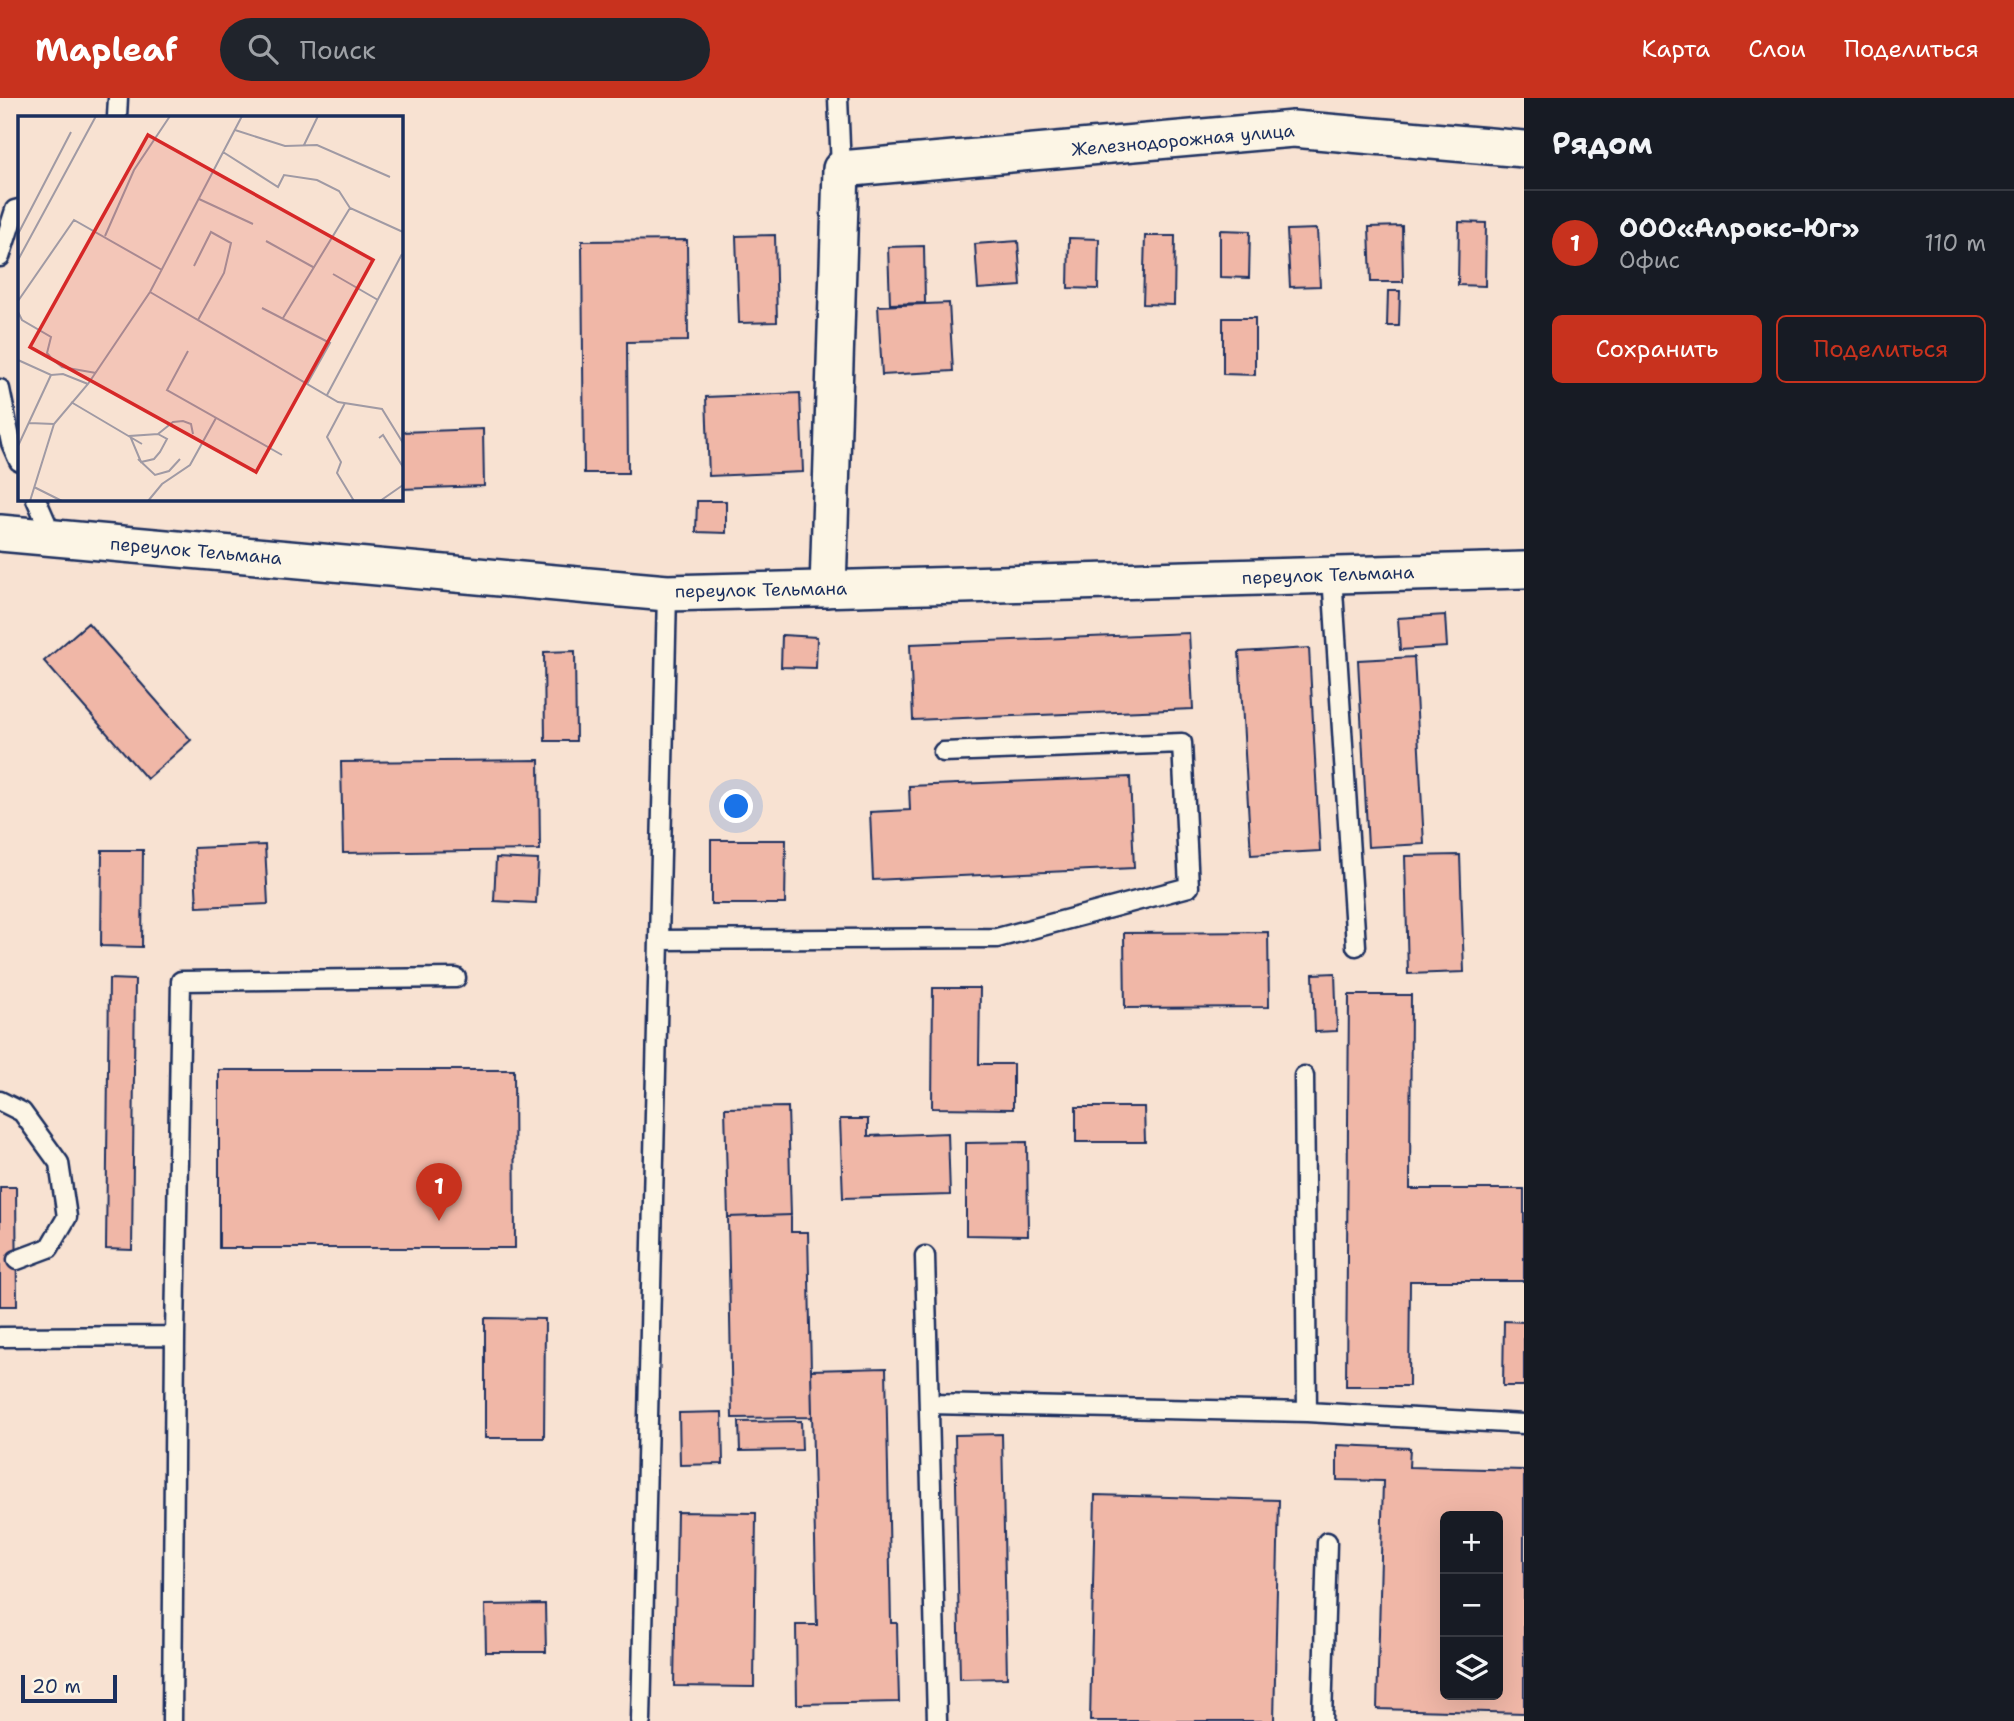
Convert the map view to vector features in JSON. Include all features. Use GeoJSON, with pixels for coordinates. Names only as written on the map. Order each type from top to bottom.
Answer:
{"type":"FeatureCollection","features":[{"type":"Feature","properties":{"kind":"street","name":"Железнодорожная улица"},"geometry":{"type":"LineString","coordinates":[[841,169],[1293,129],[1524,149]]}},
{"type":"Feature","properties":{"kind":"street"},"geometry":{"type":"LineString","coordinates":[[828,589],[841,169]]}},
{"type":"Feature","properties":{"kind":"street","name":"переулок Тельмана"},"geometry":{"type":"LineString","coordinates":[[0,533],[667,593],[1524,570]]}},
{"type":"Feature","properties":{"kind":"lane"},"geometry":{"type":"LineString","coordinates":[[117,116],[118,98]]}},
{"type":"Feature","properties":{"kind":"lane"},"geometry":{"type":"LineString","coordinates":[[838,98],[841,169]]}},
{"type":"Feature","properties":{"kind":"lane"},"geometry":{"type":"LineString","coordinates":[[0,257],[15,210],[18,209]]}},
{"type":"Feature","properties":{"kind":"lane"},"geometry":{"type":"LineString","coordinates":[[0,389],[11,443],[18,459]]}},
{"type":"Feature","properties":{"kind":"lane"},"geometry":{"type":"LineString","coordinates":[[36,500],[53,538]]}},
{"type":"Feature","properties":{"kind":"lane"},"geometry":{"type":"LineString","coordinates":[[1332,575],[1356,946]]}},
{"type":"Feature","properties":{"kind":"lane"},"geometry":{"type":"LineString","coordinates":[[640,1721],[667,593]]}},
{"type":"Feature","properties":{"kind":"lane"},"geometry":{"type":"LineString","coordinates":[[659,940],[997,938],[1189,887],[1182,743],[943,752]]}},
{"type":"Feature","properties":{"kind":"lane"},"geometry":{"type":"LineString","coordinates":[[172,1721],[181,981],[456,978]]}},
{"type":"Feature","properties":{"kind":"lane"},"geometry":{"type":"LineString","coordinates":[[1304,1076],[1307,1412]]}},
{"type":"Feature","properties":{"kind":"lane"},"geometry":{"type":"LineString","coordinates":[[0,1101],[22,1112],[59,1163],[67,1217],[49,1248],[17,1260]]}},
{"type":"Feature","properties":{"kind":"lane"},"geometry":{"type":"LineString","coordinates":[[925,1256],[937,1721]]}},
{"type":"Feature","properties":{"kind":"lane"},"geometry":{"type":"LineString","coordinates":[[0,1337],[175,1336]]}},
{"type":"Feature","properties":{"kind":"lane"},"geometry":{"type":"LineString","coordinates":[[929,1404],[1307,1412],[1524,1424]]}},
{"type":"Feature","properties":{"kind":"lane"},"geometry":{"type":"LineString","coordinates":[[1322,1721],[1327,1542]]}},
{"type":"Feature","properties":{"kind":"building"},"geometry":{"type":"Polygon","coordinates":[[[1459,222],[1486,223],[1485,286],[1458,285],[1459,222]]]}},
{"type":"Feature","properties":{"kind":"building"},"geometry":{"type":"Polygon","coordinates":[[[1402,226],[1403,282],[1371,282],[1369,227],[1402,226]]]}},
{"type":"Feature","properties":{"kind":"building"},"geometry":{"type":"Polygon","coordinates":[[[1317,229],[1320,286],[1290,287],[1287,230],[1317,229]]]}},
{"type":"Feature","properties":{"kind":"building"},"geometry":{"type":"Polygon","coordinates":[[[1220,230],[1250,231],[1249,278],[1220,277],[1220,230]]]}},
{"type":"Feature","properties":{"kind":"building"},"geometry":{"type":"Polygon","coordinates":[[[775,235],[777,322],[739,323],[736,236],[775,235]]]}},
{"type":"Feature","properties":{"kind":"building"},"geometry":{"type":"Polygon","coordinates":[[[1145,236],[1175,236],[1174,305],[1143,304],[1145,236]]]}},
{"type":"Feature","properties":{"kind":"building"},"geometry":{"type":"Polygon","coordinates":[[[1069,238],[1099,239],[1098,289],[1068,288],[1069,238]]]}},
{"type":"Feature","properties":{"kind":"building"},"geometry":{"type":"Polygon","coordinates":[[[687,240],[688,341],[627,342],[628,473],[584,473],[582,241],[687,240]]]}},
{"type":"Feature","properties":{"kind":"building"},"geometry":{"type":"Polygon","coordinates":[[[1018,241],[1021,286],[978,289],[975,244],[1018,241]]]}},
{"type":"Feature","properties":{"kind":"building"},"geometry":{"type":"Polygon","coordinates":[[[924,246],[925,303],[890,304],[888,247],[924,246]]]}},
{"type":"Feature","properties":{"kind":"building"},"geometry":{"type":"Polygon","coordinates":[[[1388,291],[1400,291],[1399,326],[1387,326],[1388,291]]]}},
{"type":"Feature","properties":{"kind":"building"},"geometry":{"type":"Polygon","coordinates":[[[949,303],[953,371],[882,375],[878,306],[949,303]]]}},
{"type":"Feature","properties":{"kind":"building"},"geometry":{"type":"Polygon","coordinates":[[[1223,318],[1255,318],[1255,375],[1223,374],[1223,318]]]}},
{"type":"Feature","properties":{"kind":"building"},"geometry":{"type":"Polygon","coordinates":[[[800,393],[803,472],[709,476],[706,397],[800,393]]]}},
{"type":"Feature","properties":{"kind":"building"},"geometry":{"type":"Polygon","coordinates":[[[483,429],[484,486],[402,489],[402,432],[483,429]]]}},
{"type":"Feature","properties":{"kind":"building"},"geometry":{"type":"Polygon","coordinates":[[[697,501],[726,501],[726,533],[696,532],[697,501]]]}},
{"type":"Feature","properties":{"kind":"building"},"geometry":{"type":"Polygon","coordinates":[[[1445,615],[1447,647],[1400,650],[1398,618],[1445,615]]]}},
{"type":"Feature","properties":{"kind":"building"},"geometry":{"type":"Polygon","coordinates":[[[88,623],[191,740],[147,779],[44,661],[88,623]]]}},
{"type":"Feature","properties":{"kind":"building"},"geometry":{"type":"Polygon","coordinates":[[[1189,633],[1193,709],[913,720],[910,644],[1189,633]]]}},
{"type":"Feature","properties":{"kind":"building"},"geometry":{"type":"Polygon","coordinates":[[[782,635],[817,637],[816,668],[781,667],[782,635]]]}},
{"type":"Feature","properties":{"kind":"building"},"geometry":{"type":"Polygon","coordinates":[[[1309,648],[1320,851],[1251,855],[1239,652],[1309,648]]]}},
{"type":"Feature","properties":{"kind":"building"},"geometry":{"type":"Polygon","coordinates":[[[575,651],[576,741],[545,741],[544,652],[575,651]]]}},
{"type":"Feature","properties":{"kind":"building"},"geometry":{"type":"Polygon","coordinates":[[[1414,657],[1424,844],[1368,847],[1358,660],[1414,657]]]}},
{"type":"Feature","properties":{"kind":"building"},"geometry":{"type":"Polygon","coordinates":[[[539,760],[540,850],[343,853],[341,762],[539,760]]]}},
{"type":"Feature","properties":{"kind":"building"},"geometry":{"type":"Polygon","coordinates":[[[1130,777],[1134,868],[873,880],[870,812],[910,810],[909,786],[1130,777]]]}},
{"type":"Feature","properties":{"kind":"building"},"geometry":{"type":"Polygon","coordinates":[[[711,840],[786,840],[785,904],[711,904],[711,840]]]}},
{"type":"Feature","properties":{"kind":"building"},"geometry":{"type":"Polygon","coordinates":[[[265,845],[268,904],[197,907],[194,848],[265,845]]]}},
{"type":"Feature","properties":{"kind":"building"},"geometry":{"type":"Polygon","coordinates":[[[102,850],[143,850],[142,947],[101,946],[102,850]]]}},
{"type":"Feature","properties":{"kind":"building"},"geometry":{"type":"Polygon","coordinates":[[[1460,855],[1464,972],[1408,974],[1405,856],[1460,855]]]}},
{"type":"Feature","properties":{"kind":"building"},"geometry":{"type":"Polygon","coordinates":[[[496,858],[538,860],[536,903],[494,901],[496,858]]]}},
{"type":"Feature","properties":{"kind":"building"},"geometry":{"type":"Polygon","coordinates":[[[1268,932],[1269,1007],[1125,1008],[1124,933],[1268,932]]]}},
{"type":"Feature","properties":{"kind":"building"},"geometry":{"type":"Polygon","coordinates":[[[1335,973],[1337,1031],[1315,1032],[1313,974],[1335,973]]]}},
{"type":"Feature","properties":{"kind":"building"},"geometry":{"type":"Polygon","coordinates":[[[109,979],[135,980],[132,1250],[106,1249],[109,979]]]}},
{"type":"Feature","properties":{"kind":"building"},"geometry":{"type":"Polygon","coordinates":[[[933,988],[980,988],[979,1064],[1013,1064],[1013,1109],[932,1108],[933,988]]]}},
{"type":"Feature","properties":{"kind":"building"},"geometry":{"type":"Polygon","coordinates":[[[1349,995],[1411,995],[1410,1189],[1524,1189],[1524,1281],[1410,1281],[1409,1386],[1346,1386],[1349,995]]]}},
{"type":"Feature","properties":{"kind":"building"},"geometry":{"type":"Polygon","coordinates":[[[219,1070],[514,1070],[515,1248],[219,1248],[219,1070]]]}},
{"type":"Feature","properties":{"kind":"building"},"geometry":{"type":"Polygon","coordinates":[[[788,1107],[791,1215],[728,1217],[725,1108],[788,1107]]]}},
{"type":"Feature","properties":{"kind":"building"},"geometry":{"type":"Polygon","coordinates":[[[1076,1107],[1144,1107],[1145,1142],[1076,1142],[1076,1107]]]}},
{"type":"Feature","properties":{"kind":"building"},"geometry":{"type":"Polygon","coordinates":[[[840,1119],[868,1119],[868,1136],[948,1133],[950,1195],[843,1198],[840,1119]]]}},
{"type":"Feature","properties":{"kind":"building"},"geometry":{"type":"Polygon","coordinates":[[[1027,1142],[1028,1236],[966,1235],[966,1143],[1027,1142]]]}},
{"type":"Feature","properties":{"kind":"building"},"geometry":{"type":"Polygon","coordinates":[[[0,1187],[16,1187],[17,1306],[0,1306],[0,1187]]]}},
{"type":"Feature","properties":{"kind":"building"},"geometry":{"type":"Polygon","coordinates":[[[791,1215],[791,1232],[808,1232],[812,1417],[732,1418],[728,1217],[791,1215]]]}},
{"type":"Feature","properties":{"kind":"building"},"geometry":{"type":"Polygon","coordinates":[[[485,1318],[545,1319],[544,1438],[485,1438],[485,1318]]]}},
{"type":"Feature","properties":{"kind":"building"},"geometry":{"type":"Polygon","coordinates":[[[1504,1321],[1524,1322],[1524,1386],[1503,1386],[1504,1321]]]}},
{"type":"Feature","properties":{"kind":"building"},"geometry":{"type":"Polygon","coordinates":[[[886,1368],[891,1623],[897,1623],[899,1702],[797,1704],[796,1625],[817,1625],[811,1370],[886,1368]]]}},
{"type":"Feature","properties":{"kind":"building"},"geometry":{"type":"Polygon","coordinates":[[[722,1412],[723,1464],[680,1465],[679,1413],[722,1412]]]}},
{"type":"Feature","properties":{"kind":"building"},"geometry":{"type":"Polygon","coordinates":[[[801,1421],[802,1450],[740,1451],[739,1422],[801,1421]]]}},
{"type":"Feature","properties":{"kind":"building"},"geometry":{"type":"Polygon","coordinates":[[[1002,1434],[1007,1678],[960,1679],[955,1435],[1002,1434]]]}},
{"type":"Feature","properties":{"kind":"building"},"geometry":{"type":"Polygon","coordinates":[[[1337,1445],[1410,1448],[1409,1467],[1524,1470],[1524,1713],[1377,1709],[1383,1481],[1337,1480],[1337,1445]]]}},
{"type":"Feature","properties":{"kind":"building"},"geometry":{"type":"Polygon","coordinates":[[[1095,1495],[1279,1500],[1274,1721],[1090,1721],[1095,1495]]]}},
{"type":"Feature","properties":{"kind":"building"},"geometry":{"type":"Polygon","coordinates":[[[677,1512],[756,1513],[754,1687],[674,1686],[677,1512]]]}},
{"type":"Feature","properties":{"kind":"building"},"geometry":{"type":"Polygon","coordinates":[[[545,1604],[546,1652],[486,1652],[485,1605],[545,1604]]]}},
{"type":"Feature","properties":{"kind":"place","name":"ООО«Алрокс-Юг»"},"geometry":{"type":"Point","coordinates":[439,1221]}}]}
